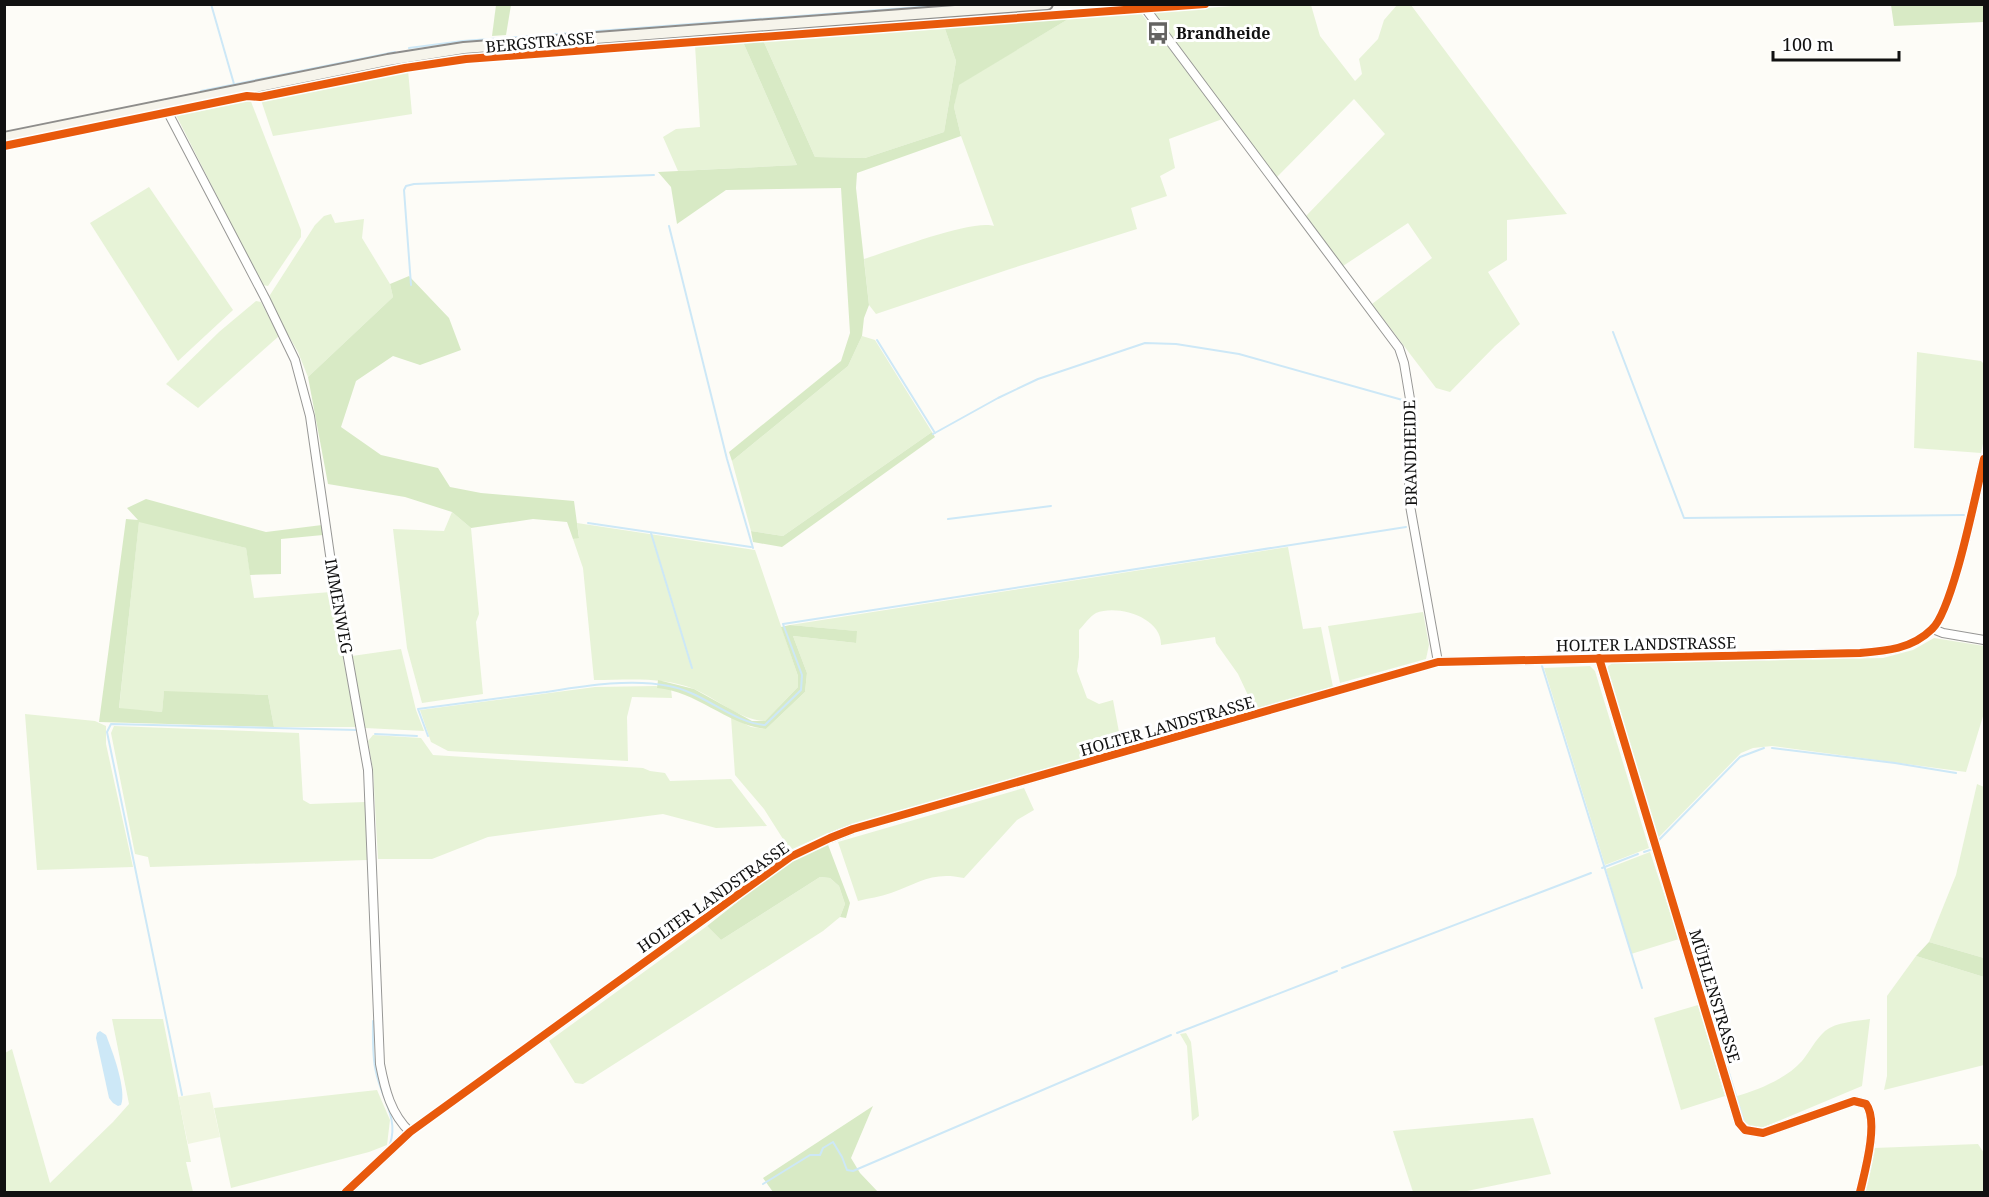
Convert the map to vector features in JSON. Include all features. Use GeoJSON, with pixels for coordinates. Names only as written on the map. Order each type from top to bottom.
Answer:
{"type":"FeatureCollection","features":[{"type":"Feature","properties":{"kind":"street","name":"BERGSTRASSE"},"geometry":{"type":"LineString","coordinates":[[4,138],[388,60],[464,48],[1047,4]]}},
{"type":"Feature","properties":{"kind":"street","name":"BRANDHEIDE"},"geometry":{"type":"LineString","coordinates":[[1142,4],[1399,348],[1410,399],[1409,500],[1438,662]]}},
{"type":"Feature","properties":{"kind":"street","name":"IMMENWEG"},"geometry":{"type":"LineString","coordinates":[[164,105],[295,360],[310,416],[331,562],[368,770],[380,1064],[384,1084],[398,1120],[410,1132]]}},
{"type":"Feature","properties":{"kind":"street"},"geometry":{"type":"LineString","coordinates":[[1984,459],[1955,576],[1944,611],[1933,629],[1943,633],[1984,640]]}},
{"type":"Feature","properties":{"kind":"street","name":"HOLTER LANDSTRASSE"},"geometry":{"type":"LineString","coordinates":[[346,1192],[410,1132],[790,857],[853,829],[1438,662],[1882,651],[1894,650],[1910,644],[1933,629]]}},
{"type":"Feature","properties":{"kind":"street","name":"MÜHLENSTRASSE"},"geometry":{"type":"LineString","coordinates":[[1599,658],[1739,1123],[1745,1130],[1763,1133],[1854,1101],[1866,1104],[1871,1110],[1872,1118],[1867,1162],[1860,1192]]}},
{"type":"Feature","properties":{"kind":"green space"},"geometry":{"type":"Polygon","coordinates":[[[496,5],[511,5],[506,35],[492,36],[496,5]]]}},
{"type":"Feature","properties":{"kind":"green space"},"geometry":{"type":"Polygon","coordinates":[[[1246,5],[1311,5],[1320,36],[1355,81],[1362,74],[1359,59],[1378,39],[1384,20],[1397,5],[1411,5],[1567,214],[1507,220],[1507,260],[1488,272],[1520,324],[1450,392],[1436,388],[1372,304],[1432,258],[1408,223],[1343,266],[1306,216],[1385,134],[1354,99],[1276,178],[1152,12],[1246,5]]]}},
{"type":"Feature","properties":{"kind":"green space"},"geometry":{"type":"Polygon","coordinates":[[[1891,5],[1984,5],[1984,22],[1894,26],[1891,5]]]}},
{"type":"Feature","properties":{"kind":"green space"},"geometry":{"type":"Polygon","coordinates":[[[1140,12],[1225,118],[1169,139],[1175,168],[1160,176],[1167,196],[1131,208],[1137,229],[876,314],[869,305],[864,259],[950,231],[983,225],[994,226],[961,136],[954,107],[958,85],[1070,18],[1140,12]]]}},
{"type":"Feature","properties":{"kind":"green space"},"geometry":{"type":"Polygon","coordinates":[[[1070,18],[959,85],[954,107],[961,136],[857,173],[856,188],[869,305],[864,318],[862,336],[848,366],[732,461],[729,452],[841,361],[850,333],[841,188],[726,190],[677,224],[671,187],[658,172],[797,165],[743,42],[763,40],[815,157],[865,158],[944,132],[956,61],[944,26],[1070,18]]]}},
{"type":"Feature","properties":{"kind":"green space"},"geometry":{"type":"Polygon","coordinates":[[[944,26],[956,61],[944,132],[865,158],[815,157],[763,40],[944,26]]]}},
{"type":"Feature","properties":{"kind":"green space"},"geometry":{"type":"Polygon","coordinates":[[[743,42],[797,165],[678,171],[663,137],[676,129],[700,127],[695,45],[743,42]]]}},
{"type":"Feature","properties":{"kind":"green space"},"geometry":{"type":"Polygon","coordinates":[[[408,70],[412,114],[273,136],[261,100],[408,70]]]}},
{"type":"Feature","properties":{"kind":"green space"},"geometry":{"type":"Polygon","coordinates":[[[250,99],[301,230],[301,237],[268,286],[262,285],[176,115],[250,99]]]}},
{"type":"Feature","properties":{"kind":"green space"},"geometry":{"type":"Polygon","coordinates":[[[149,187],[233,310],[178,361],[90,223],[149,187]]]}},
{"type":"Feature","properties":{"kind":"green space"},"geometry":{"type":"Polygon","coordinates":[[[331,214],[335,223],[364,219],[362,238],[390,284],[393,297],[308,377],[298,352],[271,305],[270,295],[315,225],[324,216],[331,214]]]}},
{"type":"Feature","properties":{"kind":"green space"},"geometry":{"type":"Polygon","coordinates":[[[409,276],[449,318],[461,350],[420,365],[393,356],[356,381],[341,427],[381,455],[438,468],[450,487],[481,493],[574,501],[579,538],[573,539],[567,522],[533,519],[471,528],[452,512],[405,497],[328,484],[308,377],[393,297],[390,284],[409,276]]]}},
{"type":"Feature","properties":{"kind":"green space"},"geometry":{"type":"Polygon","coordinates":[[[256,301],[261,302],[279,336],[198,408],[166,384],[219,332],[256,301]]]}},
{"type":"Feature","properties":{"kind":"green space"},"geometry":{"type":"Polygon","coordinates":[[[862,336],[875,340],[932,432],[783,536],[751,531],[732,461],[848,366],[862,336]]]}},
{"type":"Feature","properties":{"kind":"green space"},"geometry":{"type":"Polygon","coordinates":[[[1917,352],[1981,361],[1984,364],[1984,439],[1981,453],[1914,448],[1917,352]]]}},
{"type":"Feature","properties":{"kind":"green space"},"geometry":{"type":"Polygon","coordinates":[[[932,432],[935,437],[782,547],[753,542],[751,531],[783,536],[932,432]]]}},
{"type":"Feature","properties":{"kind":"green space"},"geometry":{"type":"Polygon","coordinates":[[[146,499],[266,532],[322,525],[323,535],[281,539],[281,574],[250,575],[246,548],[139,522],[119,708],[162,712],[164,691],[268,695],[274,727],[99,722],[126,519],[138,520],[127,508],[146,499]]]}},
{"type":"Feature","properties":{"kind":"green space"},"geometry":{"type":"Polygon","coordinates":[[[452,512],[471,528],[483,694],[422,703],[407,648],[393,529],[444,531],[452,512]]]}},
{"type":"Feature","properties":{"kind":"green space"},"geometry":{"type":"Polygon","coordinates":[[[139,521],[246,548],[254,598],[331,592],[356,727],[274,727],[268,695],[164,692],[162,712],[119,709],[139,521]]]}},
{"type":"Feature","properties":{"kind":"green space"},"geometry":{"type":"Polygon","coordinates":[[[577,523],[755,550],[798,676],[798,687],[765,721],[746,717],[703,693],[670,682],[594,680],[583,568],[573,539],[579,537],[577,523]]]}},
{"type":"Feature","properties":{"kind":"green space"},"geometry":{"type":"Polygon","coordinates":[[[1288,547],[1303,629],[1321,627],[1333,687],[1255,710],[1238,674],[1216,643],[1215,637],[1161,645],[1159,635],[1146,620],[1126,612],[1105,611],[1094,614],[1079,630],[1077,671],[1087,698],[1099,704],[1113,700],[1122,748],[838,829],[790,850],[764,809],[735,775],[731,717],[751,727],[766,729],[805,692],[807,673],[793,636],[856,643],[856,631],[790,625],[1288,547]]]}},
{"type":"Feature","properties":{"kind":"green space"},"geometry":{"type":"Polygon","coordinates":[[[1423,612],[1429,645],[1426,659],[1340,683],[1328,626],[1423,612]]]}},
{"type":"Feature","properties":{"kind":"green space"},"geometry":{"type":"Polygon","coordinates":[[[790,625],[857,631],[856,643],[793,636],[807,673],[805,692],[766,729],[738,721],[672,690],[657,688],[658,680],[694,689],[752,721],[765,721],[798,687],[798,676],[781,627],[790,625]]]}},
{"type":"Feature","properties":{"kind":"green space"},"geometry":{"type":"Polygon","coordinates":[[[1934,638],[1984,646],[1984,713],[1966,772],[1772,746],[1753,748],[1741,753],[1658,838],[1607,670],[1608,666],[1613,663],[1883,658],[1913,650],[1934,638]]]}},
{"type":"Feature","properties":{"kind":"green space"},"geometry":{"type":"Polygon","coordinates":[[[401,649],[416,710],[424,731],[365,728],[352,656],[401,649]]]}},
{"type":"Feature","properties":{"kind":"green space"},"geometry":{"type":"Polygon","coordinates":[[[1590,666],[1595,671],[1649,848],[1605,865],[1544,668],[1590,666]]]}},
{"type":"Feature","properties":{"kind":"green space"},"geometry":{"type":"Polygon","coordinates":[[[656,686],[671,689],[672,698],[632,697],[627,717],[628,761],[448,751],[431,742],[420,710],[595,687],[656,686]]]}},
{"type":"Feature","properties":{"kind":"green space"},"geometry":{"type":"Polygon","coordinates":[[[25,714],[95,721],[106,726],[106,744],[133,867],[37,870],[25,714]]]}},
{"type":"Feature","properties":{"kind":"green space"},"geometry":{"type":"Polygon","coordinates":[[[114,726],[299,733],[303,800],[310,804],[365,802],[367,860],[150,867],[148,857],[135,854],[111,733],[114,726]]]}},
{"type":"Feature","properties":{"kind":"green space"},"geometry":{"type":"Polygon","coordinates":[[[373,735],[421,738],[433,755],[643,768],[665,773],[670,781],[731,779],[767,826],[716,828],[663,814],[488,837],[432,859],[378,859],[373,770],[368,741],[373,735]]]}},
{"type":"Feature","properties":{"kind":"green space"},"geometry":{"type":"Polygon","coordinates":[[[1977,784],[1984,787],[1984,958],[1929,942],[1956,875],[1977,784]]]}},
{"type":"Feature","properties":{"kind":"green space"},"geometry":{"type":"Polygon","coordinates":[[[1024,788],[1034,810],[1017,820],[964,878],[934,877],[887,894],[858,901],[838,842],[1024,788]]]}},
{"type":"Feature","properties":{"kind":"green space"},"geometry":{"type":"Polygon","coordinates":[[[827,842],[850,903],[846,918],[840,917],[845,904],[839,886],[830,878],[820,877],[721,940],[707,926],[792,859],[827,842]]]}},
{"type":"Feature","properties":{"kind":"green space"},"geometry":{"type":"Polygon","coordinates":[[[1650,852],[1679,939],[1631,954],[1606,869],[1650,852]]]}},
{"type":"Feature","properties":{"kind":"green space"},"geometry":{"type":"Polygon","coordinates":[[[820,877],[830,878],[839,886],[845,904],[840,917],[823,931],[583,1084],[575,1083],[549,1041],[707,926],[721,940],[820,877]]]}},
{"type":"Feature","properties":{"kind":"green space"},"geometry":{"type":"Polygon","coordinates":[[[1929,942],[1984,958],[1984,977],[1916,956],[1929,942]]]}},
{"type":"Feature","properties":{"kind":"green space"},"geometry":{"type":"Polygon","coordinates":[[[1916,956],[1984,977],[1984,1065],[1884,1090],[1887,1076],[1887,996],[1916,956]]]}},
{"type":"Feature","properties":{"kind":"green space"},"geometry":{"type":"Polygon","coordinates":[[[1698,1005],[1725,1096],[1681,1110],[1654,1018],[1698,1005]]]}},
{"type":"Feature","properties":{"kind":"green space"},"geometry":{"type":"Polygon","coordinates":[[[112,1019],[163,1019],[191,1162],[186,1162],[193,1192],[5,1192],[5,1053],[12,1049],[50,1183],[129,1104],[112,1019]]]}},
{"type":"Feature","properties":{"kind":"green space"},"geometry":{"type":"Polygon","coordinates":[[[1870,1019],[1862,1086],[1764,1127],[1753,1128],[1745,1122],[1737,1096],[1763,1087],[1789,1073],[1830,1028],[1847,1022],[1870,1019]]]}},
{"type":"Feature","properties":{"kind":"green space"},"geometry":{"type":"Polygon","coordinates":[[[1186,1033],[1191,1042],[1199,1116],[1192,1121],[1187,1046],[1180,1034],[1186,1033]]]}},
{"type":"Feature","properties":{"kind":"green space"},"geometry":{"type":"Polygon","coordinates":[[[377,1090],[390,1120],[387,1145],[369,1152],[231,1188],[214,1108],[377,1090]]]}},
{"type":"Feature","properties":{"kind":"green space"},"geometry":{"type":"Polygon","coordinates":[[[210,1092],[220,1137],[188,1144],[178,1097],[210,1092]]]}},
{"type":"Feature","properties":{"kind":"green space"},"geometry":{"type":"Polygon","coordinates":[[[873,1106],[851,1158],[860,1173],[878,1192],[773,1192],[763,1178],[873,1106]]]}},
{"type":"Feature","properties":{"kind":"green space"},"geometry":{"type":"Polygon","coordinates":[[[1533,1118],[1551,1174],[1462,1192],[1413,1192],[1393,1131],[1533,1118]]]}},
{"type":"Feature","properties":{"kind":"green space"},"geometry":{"type":"Polygon","coordinates":[[[1978,1144],[1984,1153],[1984,1192],[1863,1192],[1874,1148],[1978,1144]]]}},
{"type":"Feature","properties":{"kind":"water"},"geometry":{"type":"Polygon","coordinates":[[[100,1031],[106,1035],[120,1080],[122,1098],[121,1105],[118,1106],[109,1098],[96,1038],[100,1031]]]}},
{"type":"Feature","properties":{"kind":"waterway"},"geometry":{"type":"LineString","coordinates":[[211,4],[234,84]]}},
{"type":"Feature","properties":{"kind":"waterway"},"geometry":{"type":"LineString","coordinates":[[409,48],[463,41],[960,4]]}},
{"type":"Feature","properties":{"kind":"waterway"},"geometry":{"type":"LineString","coordinates":[[666,40],[1135,6]]}},
{"type":"Feature","properties":{"kind":"waterway"},"geometry":{"type":"LineString","coordinates":[[408,63],[465,55],[655,41]]}},
{"type":"Feature","properties":{"kind":"waterway"},"geometry":{"type":"LineString","coordinates":[[201,91],[395,52]]}},
{"type":"Feature","properties":{"kind":"waterway"},"geometry":{"type":"LineString","coordinates":[[258,93],[397,65]]}},
{"type":"Feature","properties":{"kind":"waterway"},"geometry":{"type":"LineString","coordinates":[[411,285],[404,190],[406,186],[654,175]]}},
{"type":"Feature","properties":{"kind":"waterway"},"geometry":{"type":"LineString","coordinates":[[669,226],[727,459],[753,548]]}},
{"type":"Feature","properties":{"kind":"waterway"},"geometry":{"type":"LineString","coordinates":[[1613,332],[1684,518],[1964,515]]}},
{"type":"Feature","properties":{"kind":"waterway"},"geometry":{"type":"LineString","coordinates":[[877,340],[935,433]]}},
{"type":"Feature","properties":{"kind":"waterway"},"geometry":{"type":"LineString","coordinates":[[933,434],[1038,379],[1145,343],[1176,344],[1239,354],[1406,401]]}},
{"type":"Feature","properties":{"kind":"waterway"},"geometry":{"type":"LineString","coordinates":[[948,519],[1051,506]]}},
{"type":"Feature","properties":{"kind":"waterway"},"geometry":{"type":"LineString","coordinates":[[588,523],[751,547]]}},
{"type":"Feature","properties":{"kind":"waterway"},"geometry":{"type":"LineString","coordinates":[[428,736],[418,709],[591,685],[623,683],[654,684],[682,689],[741,719],[765,725],[801,690],[802,675],[783,624],[1406,527]]}},
{"type":"Feature","properties":{"kind":"waterway"},"geometry":{"type":"LineString","coordinates":[[651,533],[692,668]]}},
{"type":"Feature","properties":{"kind":"waterway"},"geometry":{"type":"LineString","coordinates":[[1542,666],[1642,988]]}},
{"type":"Feature","properties":{"kind":"waterway"},"geometry":{"type":"LineString","coordinates":[[182,1095],[107,732],[111,724],[357,730]]}},
{"type":"Feature","properties":{"kind":"waterway"},"geometry":{"type":"LineString","coordinates":[[375,734],[417,736]]}},
{"type":"Feature","properties":{"kind":"waterway"},"geometry":{"type":"LineString","coordinates":[[1657,842],[1740,757],[1764,748]]}},
{"type":"Feature","properties":{"kind":"waterway"},"geometry":{"type":"LineString","coordinates":[[1772,748],[1956,773]]}},
{"type":"Feature","properties":{"kind":"waterway"},"geometry":{"type":"LineString","coordinates":[[1658,841],[1744,1122]]}},
{"type":"Feature","properties":{"kind":"waterway"},"geometry":{"type":"LineString","coordinates":[[1644,852],[1650,850]]}},
{"type":"Feature","properties":{"kind":"waterway"},"geometry":{"type":"LineString","coordinates":[[1602,868],[1638,854]]}},
{"type":"Feature","properties":{"kind":"waterway"},"geometry":{"type":"LineString","coordinates":[[1342,968],[1591,873]]}},
{"type":"Feature","properties":{"kind":"waterway"},"geometry":{"type":"LineString","coordinates":[[1177,1033],[1337,971]]}},
{"type":"Feature","properties":{"kind":"waterway"},"geometry":{"type":"LineString","coordinates":[[373,1021],[375,1066],[391,1116],[390,1144]]}},
{"type":"Feature","properties":{"kind":"waterway"},"geometry":{"type":"LineString","coordinates":[[763,1184],[810,1155],[820,1155],[823,1148],[833,1142],[847,1170],[853,1171],[1171,1035]]}},
{"type":"Feature","properties":{"kind":"cycle path"},"geometry":{"type":"LineString","coordinates":[[4,146],[247,96],[260,97],[405,68],[466,59],[1205,4]]}},
{"type":"Feature","properties":{"kind":"cycle path"},"geometry":{"type":"LineString","coordinates":[[346,1192],[410,1132],[790,857],[853,829],[1438,662],[1860,653],[1889,650],[1916,641],[1932,629],[1940,618],[1948,599],[1963,549],[1984,459]]}},
{"type":"Feature","properties":{"kind":"cycle path"},"geometry":{"type":"LineString","coordinates":[[1599,658],[1739,1123],[1745,1130],[1763,1133],[1854,1101],[1866,1104],[1870,1112],[1871,1134],[1860,1192]]}},
{"type":"Feature","properties":{"kind":"place","name":"Brandheide"},"geometry":{"type":"Point","coordinates":[1158,33]}}]}
